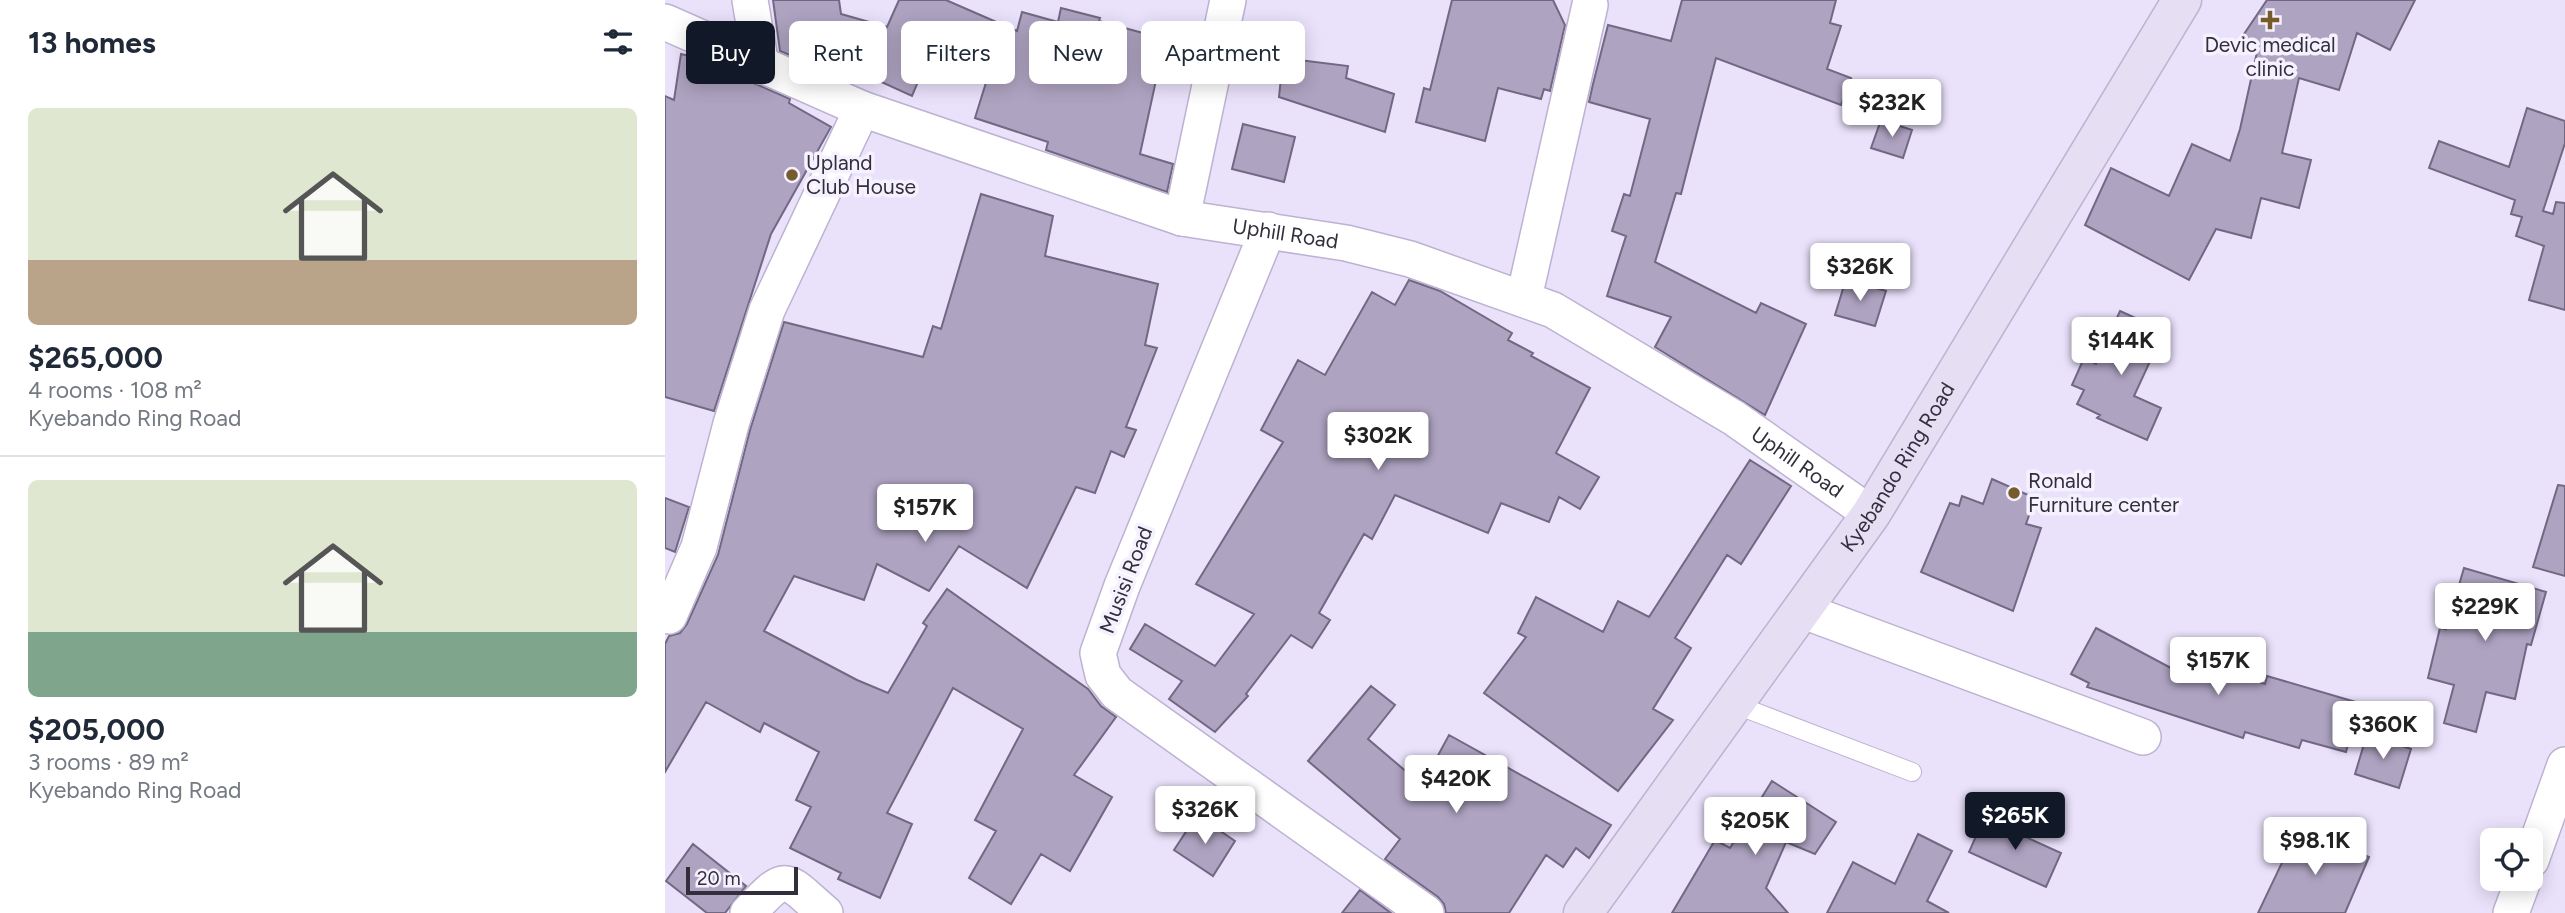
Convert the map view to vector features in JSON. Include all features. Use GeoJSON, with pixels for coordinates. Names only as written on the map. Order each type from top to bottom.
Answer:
{"type":"FeatureCollection","features":[{"type":"Feature","properties":{"kind":"street"},"geometry":{"type":"LineString","coordinates":[[750,0],[754,21]]}},
{"type":"Feature","properties":{"kind":"street"},"geometry":{"type":"LineString","coordinates":[[1182,218],[1228,0]]}},
{"type":"Feature","properties":{"kind":"street","name":"Kyebando Ring Road"},"geometry":{"type":"LineString","coordinates":[[1583,913],[1871,514],[2182,0]]}},
{"type":"Feature","properties":{"kind":"street"},"geometry":{"type":"LineString","coordinates":[[1524,298],[1590,5]]}},
{"type":"Feature","properties":{"kind":"street","name":"Uphill Road"},"geometry":{"type":"LineString","coordinates":[[665,22],[686,32]]}},
{"type":"Feature","properties":{"kind":"street","name":"Uphill Road"},"geometry":{"type":"LineString","coordinates":[[775,72],[862,109],[1182,218],[1346,243],[1410,259],[1524,298],[1553,310],[1734,418],[1871,514]]}},
{"type":"Feature","properties":{"kind":"street"},"geometry":{"type":"LineString","coordinates":[[669,616],[699,547],[731,424],[767,310],[862,109]]}},
{"type":"Feature","properties":{"kind":"street","name":"Musisi Road"},"geometry":{"type":"LineString","coordinates":[[1268,230],[1122,586],[1098,653],[1103,675],[1117,693],[1426,913]]}},
{"type":"Feature","properties":{"kind":"street"},"geometry":{"type":"LineString","coordinates":[[1801,610],[2143,737]]}},
{"type":"Feature","properties":{"kind":"street"},"geometry":{"type":"LineString","coordinates":[[2542,828],[2565,765]]}},
{"type":"Feature","properties":{"kind":"street"},"geometry":{"type":"LineString","coordinates":[[748,913],[774,886],[783,883],[792,884],[825,913]]}},
{"type":"Feature","properties":{"kind":"street"},"geometry":{"type":"LineString","coordinates":[[2511,913],[2519,891]]}},
{"type":"Feature","properties":{"kind":"lane"},"geometry":{"type":"LineString","coordinates":[[1734,704],[1912,772]]}},
{"type":"Feature","properties":{"kind":"building"},"geometry":{"type":"Polygon","coordinates":[[[773,0],[839,0],[841,14],[866,21],[789,21],[789,55],[780,51],[773,0]]]}},
{"type":"Feature","properties":{"kind":"building"},"geometry":{"type":"Polygon","coordinates":[[[899,0],[946,0],[994,21],[901,21],[901,84],[917,84],[912,96],[886,84],[887,27],[899,0]]]}},
{"type":"Feature","properties":{"kind":"building"},"geometry":{"type":"Polygon","coordinates":[[[1452,0],[1553,0],[1565,25],[1550,91],[1544,89],[1541,99],[1498,88],[1485,141],[1416,122],[1424,88],[1430,90],[1452,0]]]}},
{"type":"Feature","properties":{"kind":"building"},"geometry":{"type":"Polygon","coordinates":[[[1682,0],[1836,0],[1830,23],[1841,26],[1827,69],[1851,78],[1841,105],[1716,58],[1681,194],[1676,193],[1655,262],[1756,313],[1761,303],[1806,324],[1765,415],[1655,347],[1671,317],[1607,296],[1626,236],[1612,231],[1624,194],[1630,196],[1650,119],[1589,102],[1593,84],[1608,25],[1671,41],[1682,0]]]}},
{"type":"Feature","properties":{"kind":"building"},"geometry":{"type":"Polygon","coordinates":[[[2267,0],[2415,0],[2390,50],[2357,33],[2339,90],[2299,78],[2282,153],[2311,160],[2299,208],[2261,198],[2251,238],[2216,229],[2189,280],[2085,225],[2111,168],[2169,196],[2192,144],[2230,161],[2257,52],[2240,40],[2267,0]]]}},
{"type":"Feature","properties":{"kind":"building"},"geometry":{"type":"Polygon","coordinates":[[[1061,8],[1100,18],[1099,21],[1058,21],[1061,8]]]}},
{"type":"Feature","properties":{"kind":"building"},"geometry":{"type":"Polygon","coordinates":[[[1022,12],[1054,21],[1029,21],[1029,84],[1127,84],[1127,29],[1141,32],[1141,84],[1155,84],[1140,154],[1173,164],[1167,192],[1046,150],[1048,142],[975,118],[986,84],[1015,84],[1015,30],[1017,31],[1022,12]]]}},
{"type":"Feature","properties":{"kind":"building"},"geometry":{"type":"Polygon","coordinates":[[[681,54],[686,55],[686,84],[756,84],[790,99],[789,103],[831,127],[771,234],[714,411],[665,397],[665,96],[674,100],[681,54]]]}},
{"type":"Feature","properties":{"kind":"building"},"geometry":{"type":"Polygon","coordinates":[[[1305,61],[1348,66],[1346,78],[1394,94],[1385,132],[1279,97],[1280,84],[1305,84],[1305,61]]]}},
{"type":"Feature","properties":{"kind":"building"},"geometry":{"type":"Polygon","coordinates":[[[2527,108],[2565,121],[2565,143],[2543,211],[2553,214],[2556,202],[2565,203],[2565,310],[2529,300],[2544,246],[2516,236],[2522,217],[2511,214],[2515,200],[2429,168],[2439,141],[2509,167],[2527,108]]]}},
{"type":"Feature","properties":{"kind":"building"},"geometry":{"type":"Polygon","coordinates":[[[1881,120],[1912,130],[1903,158],[1871,148],[1881,120]]]}},
{"type":"Feature","properties":{"kind":"building"},"geometry":{"type":"Polygon","coordinates":[[[1243,124],[1295,137],[1284,182],[1232,169],[1243,124]]]}},
{"type":"Feature","properties":{"kind":"building"},"geometry":{"type":"Polygon","coordinates":[[[981,194],[1053,216],[1045,256],[1158,284],[1145,345],[1157,348],[1126,427],[1136,430],[1124,457],[1111,451],[1095,493],[1076,487],[1027,588],[959,546],[929,591],[877,564],[864,600],[794,576],[764,631],[857,680],[888,693],[927,626],[923,623],[947,589],[1088,689],[1101,706],[1116,717],[1074,775],[1112,797],[1070,871],[1041,854],[1011,904],[969,878],[996,831],[975,820],[1023,729],[953,688],[887,813],[912,824],[880,898],[838,879],[841,873],[790,848],[811,807],[796,800],[819,752],[764,723],[760,732],[706,702],[665,772],[665,644],[669,636],[680,633],[687,624],[718,555],[750,430],[784,322],[923,357],[933,326],[941,329],[981,194]]]}},
{"type":"Feature","properties":{"kind":"building"},"geometry":{"type":"Polygon","coordinates":[[[1846,279],[1886,291],[1875,326],[1835,315],[1846,279]]]}},
{"type":"Feature","properties":{"kind":"building"},"geometry":{"type":"Polygon","coordinates":[[[1409,280],[1440,291],[1512,333],[1508,340],[1533,353],[1531,356],[1590,388],[1556,453],[1599,477],[1580,509],[1559,497],[1549,522],[1501,503],[1488,533],[1395,495],[1372,539],[1364,534],[1319,613],[1330,620],[1312,648],[1291,635],[1246,694],[1248,696],[1215,732],[1169,699],[1182,681],[1130,649],[1145,624],[1215,666],[1254,614],[1196,584],[1283,442],[1261,430],[1298,360],[1325,375],[1372,292],[1395,305],[1409,280]]]}},
{"type":"Feature","properties":{"kind":"building"},"geometry":{"type":"Polygon","coordinates":[[[2120,311],[2164,331],[2134,396],[2161,408],[2147,440],[2097,418],[2100,415],[2077,404],[2084,390],[2072,385],[2084,358],[2096,364],[2120,311]]]}},
{"type":"Feature","properties":{"kind":"building"},"geometry":{"type":"Polygon","coordinates":[[[1750,460],[1791,486],[1741,564],[1727,555],[1675,638],[1691,648],[1653,709],[1673,720],[1618,791],[1484,693],[1526,637],[1518,633],[1536,597],[1603,632],[1618,601],[1649,617],[1750,460]]]}},
{"type":"Feature","properties":{"kind":"building"},"geometry":{"type":"Polygon","coordinates":[[[1992,479],[2035,498],[2026,524],[2041,528],[2013,611],[1921,572],[1950,503],[1959,506],[1962,496],[1983,504],[1992,479]]]}},
{"type":"Feature","properties":{"kind":"building"},"geometry":{"type":"Polygon","coordinates":[[[2558,485],[2565,486],[2565,576],[2533,567],[2558,485]]]}},
{"type":"Feature","properties":{"kind":"building"},"geometry":{"type":"Polygon","coordinates":[[[665,498],[689,507],[675,552],[665,548],[665,498]]]}},
{"type":"Feature","properties":{"kind":"building"},"geometry":{"type":"Polygon","coordinates":[[[2464,568],[2546,592],[2531,645],[2527,644],[2515,699],[2486,692],[2476,732],[2444,723],[2454,685],[2428,678],[2440,628],[2446,629],[2464,568]]]}},
{"type":"Feature","properties":{"kind":"building"},"geometry":{"type":"Polygon","coordinates":[[[2096,628],[2184,675],[2189,660],[2265,684],[2267,676],[2359,703],[2346,752],[2302,740],[2299,748],[2245,732],[2243,738],[2087,687],[2089,683],[2071,674],[2096,628]]]}},
{"type":"Feature","properties":{"kind":"building"},"geometry":{"type":"Polygon","coordinates":[[[1371,686],[1395,705],[1368,739],[1422,785],[1449,735],[1611,825],[1589,858],[1576,848],[1563,867],[1546,855],[1509,913],[1446,913],[1444,904],[1438,897],[1385,859],[1400,839],[1308,761],[1371,686]]]}},
{"type":"Feature","properties":{"kind":"building"},"geometry":{"type":"Polygon","coordinates":[[[2367,734],[2411,749],[2399,788],[2355,774],[2367,734]]]}},
{"type":"Feature","properties":{"kind":"building"},"geometry":{"type":"Polygon","coordinates":[[[1772,781],[1836,822],[1815,854],[1786,842],[1766,888],[1788,913],[1672,913],[1715,840],[1730,848],[1772,781]]]}},
{"type":"Feature","properties":{"kind":"building"},"geometry":{"type":"Polygon","coordinates":[[[1197,815],[1235,841],[1213,876],[1174,850],[1197,815]]]}},
{"type":"Feature","properties":{"kind":"building"},"geometry":{"type":"Polygon","coordinates":[[[1984,818],[2061,853],[2046,887],[1969,852],[1984,818]]]}},
{"type":"Feature","properties":{"kind":"building"},"geometry":{"type":"Polygon","coordinates":[[[2298,829],[2318,837],[2319,835],[2369,857],[2345,913],[2258,913],[2298,829]]]}},
{"type":"Feature","properties":{"kind":"building"},"geometry":{"type":"Polygon","coordinates":[[[1918,834],[1952,851],[1927,901],[1949,913],[1827,913],[1853,862],[1895,884],[1918,834]]]}},
{"type":"Feature","properties":{"kind":"building"},"geometry":{"type":"Polygon","coordinates":[[[693,844],[746,886],[725,913],[707,913],[666,881],[693,844]]]}},
{"type":"Feature","properties":{"kind":"building"},"geometry":{"type":"Polygon","coordinates":[[[1360,890],[1391,913],[1342,913],[1360,890]]]}},
{"type":"Feature","properties":{"kind":"place","name":"Devic medical clinic"},"geometry":{"type":"Point","coordinates":[2270,20]}},
{"type":"Feature","properties":{"kind":"place","name":"Upland Club House"},"geometry":{"type":"Point","coordinates":[792,175]}},
{"type":"Feature","properties":{"kind":"place","name":"Ronald Furniture center"},"geometry":{"type":"Point","coordinates":[2014,493]}}]}
